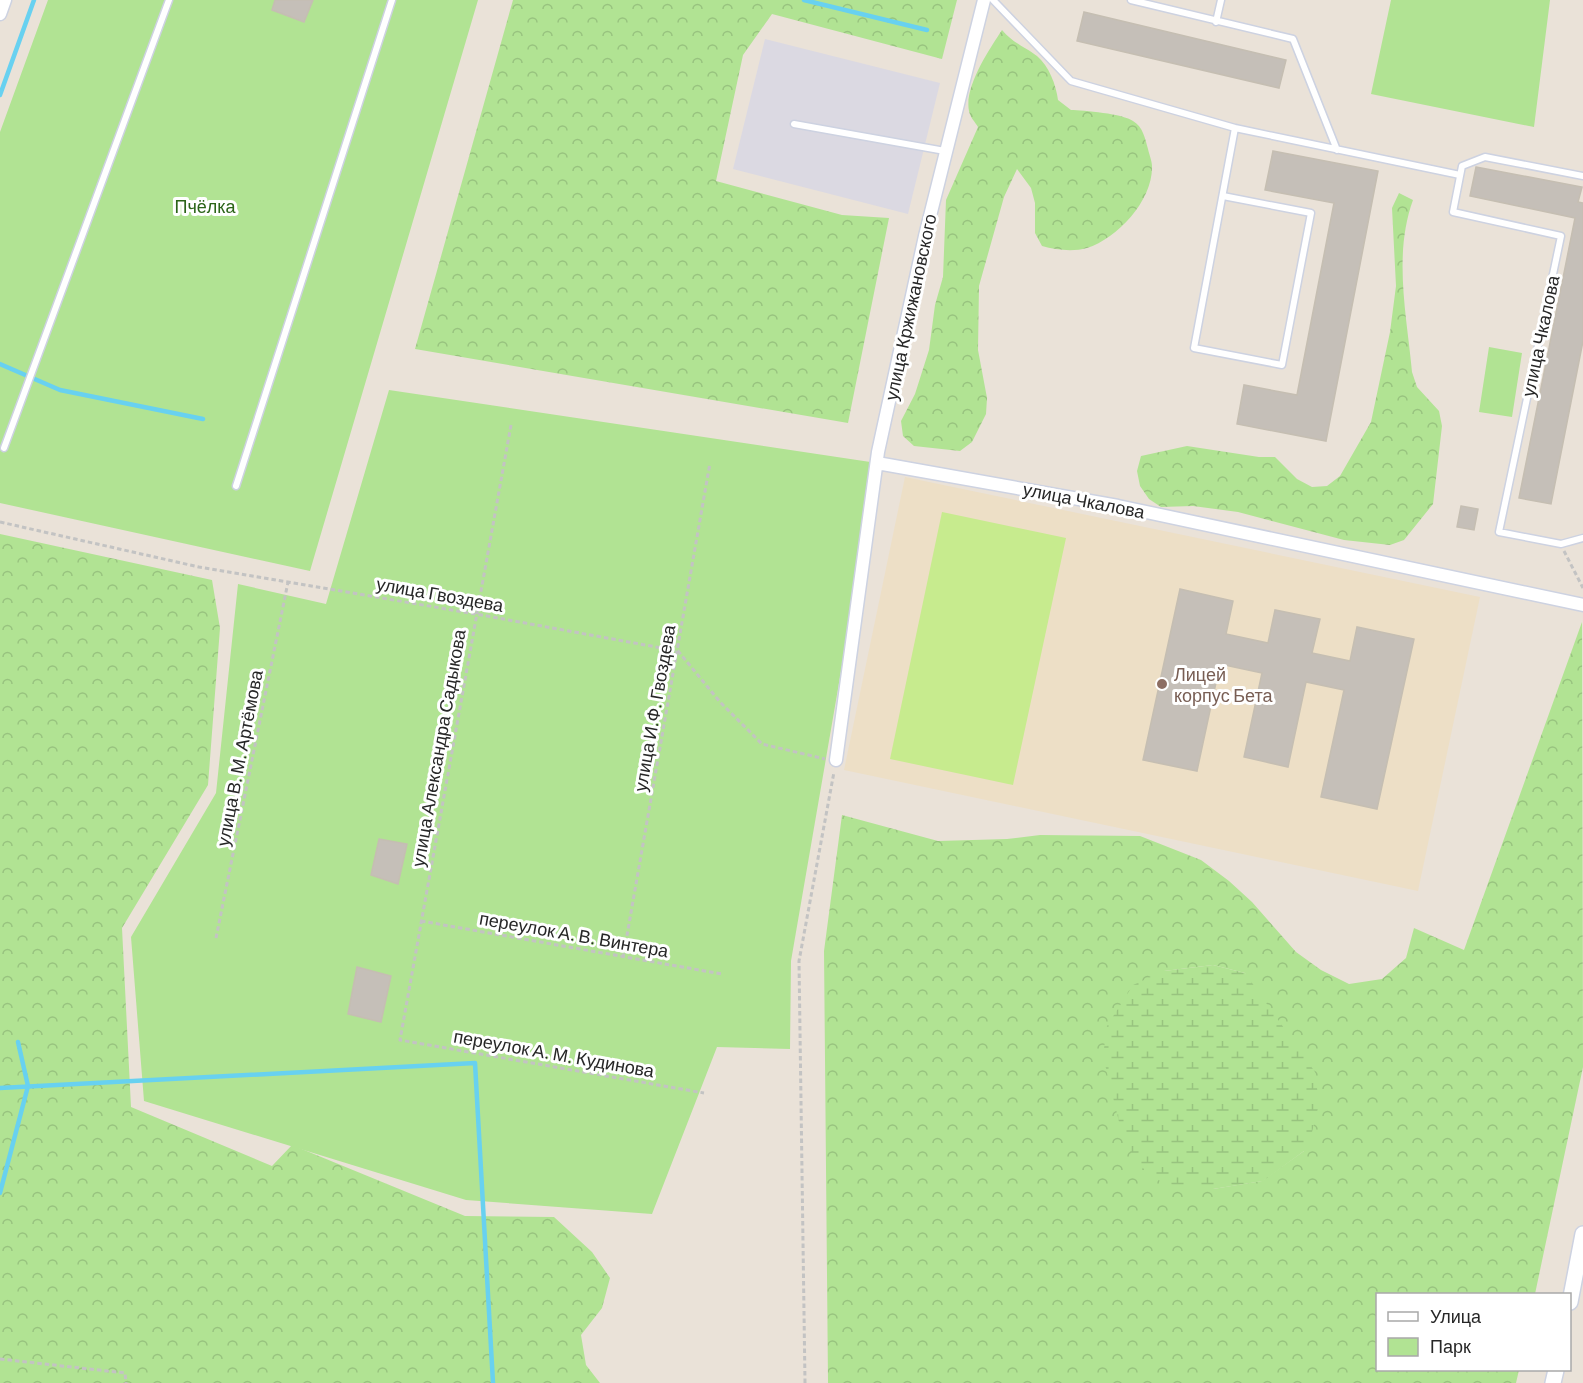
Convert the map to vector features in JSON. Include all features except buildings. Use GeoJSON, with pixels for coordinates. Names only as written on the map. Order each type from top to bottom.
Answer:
{"type":"FeatureCollection","features":[{"type":"Feature","properties":{"kind":"street"},"geometry":{"type":"LineString","coordinates":[[0,14],[5,0]]}},
{"type":"Feature","properties":{"kind":"street","name":"улица Кржижановского"},"geometry":{"type":"LineString","coordinates":[[877,463],[925,236],[984,0]]}},
{"type":"Feature","properties":{"kind":"street"},"geometry":{"type":"LineString","coordinates":[[836,760],[877,463]]}},
{"type":"Feature","properties":{"kind":"street","name":"улица Чкалова"},"geometry":{"type":"LineString","coordinates":[[877,463],[1118,506],[1583,605]]}},
{"type":"Feature","properties":{"kind":"street"},"geometry":{"type":"LineString","coordinates":[[1571,1293],[1583,1234]]}},
{"type":"Feature","properties":{"kind":"lane"},"geometry":{"type":"LineString","coordinates":[[4,448],[169,0]]}},
{"type":"Feature","properties":{"kind":"lane"},"geometry":{"type":"LineString","coordinates":[[236,486],[392,0]]}},
{"type":"Feature","properties":{"kind":"lane"},"geometry":{"type":"LineString","coordinates":[[993,0],[1071,81],[1235,128],[1460,176],[1462,166],[1485,157],[1583,176]]}},
{"type":"Feature","properties":{"kind":"lane"},"geometry":{"type":"LineString","coordinates":[[1131,0],[1293,39],[1337,150]]}},
{"type":"Feature","properties":{"kind":"lane"},"geometry":{"type":"LineString","coordinates":[[1216,22],[1221,0]]}},
{"type":"Feature","properties":{"kind":"lane"},"geometry":{"type":"LineString","coordinates":[[794,124],[945,151]]}},
{"type":"Feature","properties":{"kind":"lane"},"geometry":{"type":"LineString","coordinates":[[1223,196],[1311,213],[1282,365],[1194,348],[1235,128]]}},
{"type":"Feature","properties":{"kind":"lane","name":"улица Чкалова"},"geometry":{"type":"LineString","coordinates":[[1460,176],[1453,212],[1561,236],[1498,532],[1561,544],[1583,538]]}},
{"type":"Feature","properties":{"kind":"path","name":"улица Александра Садыкова"},"geometry":{"type":"LineString","coordinates":[[400,1040],[511,425]]}},
{"type":"Feature","properties":{"kind":"path","name":"улица И.Ф. Гвоздева"},"geometry":{"type":"LineString","coordinates":[[623,957],[710,463]]}},
{"type":"Feature","properties":{"kind":"path","name":"улица Гвоздева"},"geometry":{"type":"LineString","coordinates":[[0,522],[199,567],[678,651]]}},
{"type":"Feature","properties":{"kind":"path"},"geometry":{"type":"LineString","coordinates":[[1561,544],[1583,588]]}},
{"type":"Feature","properties":{"kind":"path","name":"улица В. М. Артёмова"},"geometry":{"type":"LineString","coordinates":[[216,938],[288,582]]}},
{"type":"Feature","properties":{"kind":"path"},"geometry":{"type":"LineString","coordinates":[[678,651],[720,702],[762,744],[836,760],[799,961],[805,1383]]}},
{"type":"Feature","properties":{"kind":"path","name":"переулок А. В. Винтера"},"geometry":{"type":"LineString","coordinates":[[421,921],[722,974]]}},
{"type":"Feature","properties":{"kind":"path","name":"переулок А. М. Кудинова"},"geometry":{"type":"LineString","coordinates":[[400,1040],[704,1093]]}},
{"type":"Feature","properties":{"kind":"path"},"geometry":{"type":"LineString","coordinates":[[0,1359],[125,1373],[126,1383]]}},
{"type":"Feature","properties":{"kind":"shaded area"},"geometry":{"type":"Polygon","coordinates":[[[765,39],[940,83],[908,214],[733,169],[765,39]]]}},
{"type":"Feature","properties":{"kind":"shaded area","name":"Лицей корпус Бета"},"geometry":{"type":"Polygon","coordinates":[[[905,477],[1480,597],[1418,891],[844,770],[905,477]]]}},
{"type":"Feature","properties":{"kind":"green space","name":"Пчёлка"},"geometry":{"type":"Polygon","coordinates":[[[48,0],[478,0],[310,571],[0,503],[0,132],[48,0]]]}},
{"type":"Feature","properties":{"kind":"green space"},"geometry":{"type":"Polygon","coordinates":[[[513,0],[957,0],[942,59],[772,14],[743,55],[716,181],[842,215],[889,218],[848,423],[415,349],[513,0]]]}},
{"type":"Feature","properties":{"kind":"green space"},"geometry":{"type":"Polygon","coordinates":[[[1391,0],[1550,0],[1534,127],[1371,94],[1391,0]]]}},
{"type":"Feature","properties":{"kind":"green space"},"geometry":{"type":"Polygon","coordinates":[[[1002,30],[1041,60],[1051,76],[1058,100],[1071,110],[1113,114],[1139,126],[1151,160],[1151,179],[1147,192],[1132,216],[1110,236],[1087,248],[1064,250],[1042,246],[1035,233],[1035,203],[1031,188],[1017,169],[1004,197],[979,286],[978,350],[987,398],[986,414],[972,442],[960,451],[914,446],[903,436],[901,421],[915,394],[929,350],[935,305],[943,277],[946,200],[978,127],[969,111],[970,91],[985,58],[1002,30]]]}},
{"type":"Feature","properties":{"kind":"green space"},"geometry":{"type":"Polygon","coordinates":[[[1399,193],[1413,200],[1407,221],[1403,264],[1403,286],[1412,372],[1417,387],[1439,411],[1442,426],[1433,504],[1404,540],[1390,545],[1344,540],[1238,512],[1193,506],[1161,507],[1149,499],[1140,486],[1137,471],[1141,456],[1187,446],[1259,457],[1275,457],[1297,479],[1312,487],[1327,486],[1340,476],[1371,422],[1390,332],[1396,286],[1392,208],[1399,193]]]}},
{"type":"Feature","properties":{"kind":"green space"},"geometry":{"type":"Polygon","coordinates":[[[1489,347],[1522,353],[1512,417],[1479,412],[1489,347]]]}},
{"type":"Feature","properties":{"kind":"green space"},"geometry":{"type":"Polygon","coordinates":[[[389,390],[877,463],[791,961],[790,1049],[717,1047],[652,1214],[466,1200],[144,1101],[131,937],[216,793],[238,584],[326,604],[389,390]]]}},
{"type":"Feature","properties":{"kind":"green space"},"geometry":{"type":"Polygon","coordinates":[[[942,512],[1066,538],[1013,785],[890,759],[942,512]]]}},
{"type":"Feature","properties":{"kind":"green space"},"geometry":{"type":"Polygon","coordinates":[[[0,534],[212,580],[220,628],[208,785],[122,928],[131,1107],[272,1166],[292,1145],[465,1216],[554,1217],[592,1252],[610,1278],[602,1308],[581,1335],[586,1365],[600,1383],[0,1383],[0,534]]]}},
{"type":"Feature","properties":{"kind":"green space"},"geometry":{"type":"Polygon","coordinates":[[[1582,622],[1583,1067],[1535,1293],[1376,1293],[1376,1371],[1519,1371],[1516,1383],[828,1383],[824,951],[842,815],[938,841],[1007,839],[1040,835],[1140,836],[1201,860],[1252,902],[1296,952],[1321,970],[1349,984],[1382,979],[1406,958],[1414,928],[1464,950],[1582,622]],[[1213,965],[1164,971],[1213,1189],[1262,1181],[1304,1151],[1245,973],[1213,965]]]}},
{"type":"Feature","properties":{"kind":"green space"},"geometry":{"type":"Polygon","coordinates":[[[1213,965],[1245,973],[1315,1072],[1319,1104],[1311,1136],[1304,1151],[1263,1181],[1213,1189],[1164,1184],[1136,1163],[1122,1134],[1103,1056],[1107,1026],[1133,985],[1164,971],[1213,965]]]}},
{"type":"Feature","properties":{"kind":"waterway"},"geometry":{"type":"LineString","coordinates":[[0,95],[34,0]]}},
{"type":"Feature","properties":{"kind":"waterway"},"geometry":{"type":"LineString","coordinates":[[804,0],[927,30]]}},
{"type":"Feature","properties":{"kind":"waterway"},"geometry":{"type":"LineString","coordinates":[[0,364],[60,390],[203,419]]}},
{"type":"Feature","properties":{"kind":"waterway"},"geometry":{"type":"LineString","coordinates":[[0,1193],[28,1086],[18,1042]]}},
{"type":"Feature","properties":{"kind":"waterway"},"geometry":{"type":"LineString","coordinates":[[0,1088],[475,1063],[493,1383]]}},
{"type":"Feature","properties":{"kind":"place","name":"Лицей корпус Бета"},"geometry":{"type":"Point","coordinates":[1162,684]}}]}
